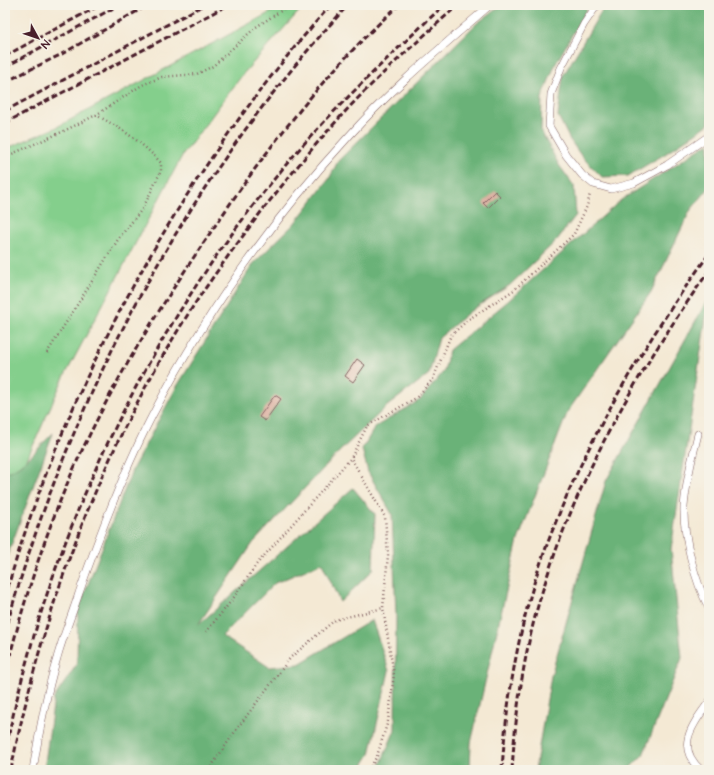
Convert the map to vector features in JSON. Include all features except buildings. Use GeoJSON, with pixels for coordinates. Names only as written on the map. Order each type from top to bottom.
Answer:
{"type":"FeatureCollection","features":[{"type":"Feature","properties":{"kind":"lane"},"geometry":{"type":"LineString","coordinates":[[33,770],[39,732],[57,658],[88,567],[120,485],[152,417],[178,370],[256,248],[297,194],[350,134],[413,73],[490,5]]}},
{"type":"Feature","properties":{"kind":"lane"},"geometry":{"type":"LineString","coordinates":[[597,5],[584,24],[559,74],[551,94],[549,126],[566,155],[582,175],[593,184],[611,189],[634,183],[667,165],[709,136]]}},
{"type":"Feature","properties":{"kind":"lane"},"geometry":{"type":"LineString","coordinates":[[698,434],[688,472],[684,508],[690,554],[700,592],[709,608]]}},
{"type":"Feature","properties":{"kind":"lane"},"geometry":{"type":"LineString","coordinates":[[701,770],[692,761],[688,752],[688,734],[709,702]]}},
{"type":"Feature","properties":{"kind":"path"},"geometry":{"type":"LineString","coordinates":[[5,157],[96,115],[142,85],[162,78],[196,74],[213,66],[256,27],[287,7]]}},
{"type":"Feature","properties":{"kind":"path"},"geometry":{"type":"LineString","coordinates":[[47,353],[119,238],[143,208],[161,171],[160,163],[125,130],[96,115]]}},
{"type":"Feature","properties":{"kind":"path"},"geometry":{"type":"LineString","coordinates":[[206,632],[232,600],[256,565],[351,458],[367,426],[416,398],[433,379],[451,335],[469,319],[514,290],[574,234],[587,206],[593,184]]}},
{"type":"Feature","properties":{"kind":"path"},"geometry":{"type":"LineString","coordinates":[[351,458],[384,517],[388,555],[383,608],[394,675],[388,720],[377,756],[369,770]]}},
{"type":"Feature","properties":{"kind":"path"},"geometry":{"type":"LineString","coordinates":[[210,770],[236,730],[292,656],[335,620],[383,608]]}},
{"type":"Feature","properties":{"kind":"green space"},"geometry":{"type":"Polygon","coordinates":[[[284,5],[301,5],[302,8],[243,74],[182,156],[63,379],[27,459],[15,470],[5,473],[5,149],[55,128],[284,5]]]}},
{"type":"Feature","properties":{"kind":"green space"},"geometry":{"type":"Polygon","coordinates":[[[502,5],[589,5],[555,65],[542,98],[541,131],[559,165],[574,186],[576,215],[557,240],[510,285],[469,312],[439,338],[429,374],[386,407],[339,452],[253,543],[198,625],[353,488],[375,514],[373,570],[340,602],[322,563],[275,583],[222,636],[269,667],[299,664],[372,620],[389,671],[370,754],[360,770],[44,770],[54,698],[77,664],[78,610],[133,468],[176,388],[253,264],[294,224],[329,179],[338,161],[476,24],[502,5]]]}},
{"type":"Feature","properties":{"kind":"green space"},"geometry":{"type":"Polygon","coordinates":[[[605,5],[709,5],[709,124],[665,154],[628,176],[602,177],[582,157],[570,140],[558,116],[563,76],[605,5]]]}},
{"type":"Feature","properties":{"kind":"green space"},"geometry":{"type":"Polygon","coordinates":[[[709,143],[709,188],[690,211],[651,292],[568,411],[518,540],[471,743],[470,770],[378,770],[395,730],[396,615],[392,514],[368,472],[362,449],[375,427],[420,400],[444,371],[449,350],[508,301],[621,200],[709,143]]]}},
{"type":"Feature","properties":{"kind":"green space"},"geometry":{"type":"Polygon","coordinates":[[[709,297],[671,549],[682,658],[643,755],[628,770],[535,770],[551,676],[606,481],[709,297]]]}},
{"type":"Feature","properties":{"kind":"green space"},"geometry":{"type":"Polygon","coordinates":[[[53,433],[5,562],[5,473],[19,466],[25,461],[53,433]]]}},
{"type":"Feature","properties":{"kind":"railway"},"geometry":{"type":"LineString","coordinates":[[5,56],[100,5]]}},
{"type":"Feature","properties":{"kind":"railway"},"geometry":{"type":"LineString","coordinates":[[5,67],[119,5]]}},
{"type":"Feature","properties":{"kind":"railway"},"geometry":{"type":"LineString","coordinates":[[5,82],[60,55],[148,5]]}},
{"type":"Feature","properties":{"kind":"railway"},"geometry":{"type":"LineString","coordinates":[[5,111],[204,5]]}},
{"type":"Feature","properties":{"kind":"railway"},"geometry":{"type":"LineString","coordinates":[[5,123],[228,5]]}},
{"type":"Feature","properties":{"kind":"railway"},"geometry":{"type":"LineString","coordinates":[[5,597],[30,517],[61,437],[96,359],[135,283],[178,209],[226,137],[277,69],[331,5]]}},
{"type":"Feature","properties":{"kind":"railway"},"geometry":{"type":"LineString","coordinates":[[5,632],[31,546],[63,461],[98,378],[139,298],[184,220],[234,145],[289,73],[348,5]]}},
{"type":"Feature","properties":{"kind":"railway"},"geometry":{"type":"LineString","coordinates":[[5,675],[30,585],[62,497],[101,411],[132,355],[201,246],[281,134],[325,80],[373,29],[399,5]]}},
{"type":"Feature","properties":{"kind":"railway"},"geometry":{"type":"LineString","coordinates":[[5,753],[24,671],[48,590],[78,511],[112,434],[151,360],[195,288],[243,219],[296,153],[313,133],[387,59],[444,5]]}},
{"type":"Feature","properties":{"kind":"railway"},"geometry":{"type":"LineString","coordinates":[[11,770],[24,709],[40,649],[80,530],[130,416],[160,361],[192,308],[218,270],[264,208],[313,148],[365,91],[458,5]]}},
{"type":"Feature","properties":{"kind":"railway"},"geometry":{"type":"LineString","coordinates":[[502,770],[506,722],[517,650],[528,603],[550,536],[587,452],[609,410],[657,330],[709,254]]}},
{"type":"Feature","properties":{"kind":"railway"},"geometry":{"type":"LineString","coordinates":[[512,770],[522,675],[538,606],[559,541],[594,460],[636,382],[709,271]]}}]}
